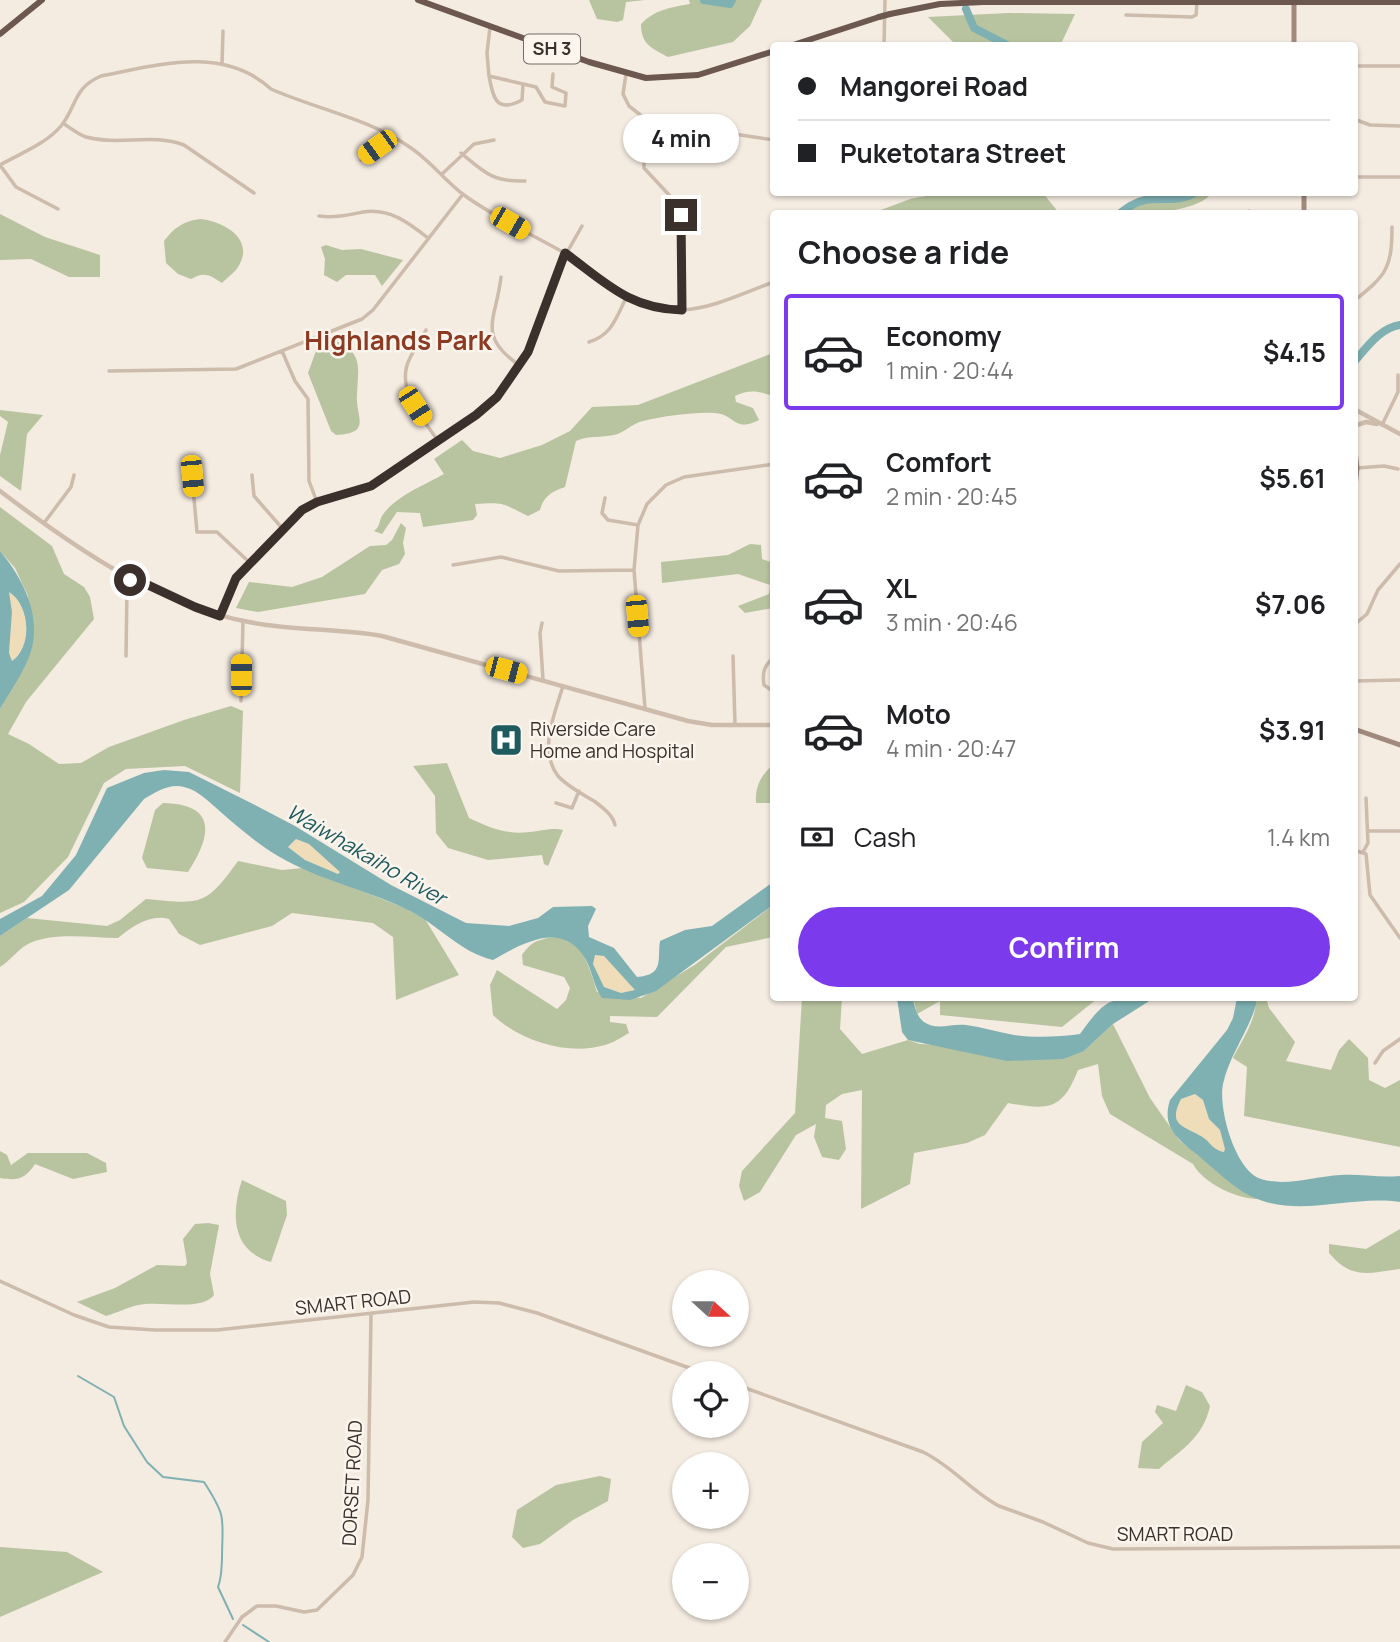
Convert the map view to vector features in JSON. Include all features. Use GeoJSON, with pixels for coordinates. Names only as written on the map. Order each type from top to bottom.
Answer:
{"type":"FeatureCollection","features":[{"type":"Feature","properties":{"kind":"highway"},"geometry":{"type":"LineString","coordinates":[[0,33],[42,0]]}},
{"type":"Feature","properties":{"kind":"highway","name":"SH 3"},"geometry":{"type":"LineString","coordinates":[[418,0],[626,74],[655,78],[698,75],[770,52]]}},
{"type":"Feature","properties":{"kind":"highway"},"geometry":{"type":"LineString","coordinates":[[802,42],[890,14],[967,2],[1400,2]]}},
{"type":"Feature","properties":{"kind":"main road"},"geometry":{"type":"LineString","coordinates":[[1294,3],[1294,42]]}},
{"type":"Feature","properties":{"kind":"main road"},"geometry":{"type":"LineString","coordinates":[[1358,730],[1400,745]]}},
{"type":"Feature","properties":{"kind":"street"},"geometry":{"type":"LineString","coordinates":[[884,42],[885,0]]}},
{"type":"Feature","properties":{"kind":"street"},"geometry":{"type":"LineString","coordinates":[[1126,15],[1192,17],[1196,15],[1197,3]]}},
{"type":"Feature","properties":{"kind":"street"},"geometry":{"type":"LineString","coordinates":[[489,27],[487,53],[493,99],[497,103],[510,105],[522,100],[523,85]]}},
{"type":"Feature","properties":{"kind":"street"},"geometry":{"type":"LineString","coordinates":[[222,64],[223,31]]}},
{"type":"Feature","properties":{"kind":"street"},"geometry":{"type":"LineString","coordinates":[[58,209],[16,187],[0,165],[48,138],[63,123],[77,93],[90,81],[101,76],[182,61],[222,64],[247,71],[271,89],[290,98],[385,133],[419,153],[463,194],[565,253],[626,298],[648,306],[682,310],[708,306],[770,283]]}},
{"type":"Feature","properties":{"kind":"street"},"geometry":{"type":"LineString","coordinates":[[1358,66],[1400,66]]}},
{"type":"Feature","properties":{"kind":"street"},"geometry":{"type":"LineString","coordinates":[[489,76],[536,87],[549,105],[565,106],[566,93],[552,87],[553,74]]}},
{"type":"Feature","properties":{"kind":"street"},"geometry":{"type":"LineString","coordinates":[[626,74],[623,94],[629,106],[643,117],[667,124],[770,139]]}},
{"type":"Feature","properties":{"kind":"street"},"geometry":{"type":"LineString","coordinates":[[643,117],[644,168],[671,197],[681,215],[682,310]]}},
{"type":"Feature","properties":{"kind":"street"},"geometry":{"type":"LineString","coordinates":[[1358,120],[1370,125],[1400,125]]}},
{"type":"Feature","properties":{"kind":"street"},"geometry":{"type":"LineString","coordinates":[[63,123],[83,136],[98,139],[172,141],[184,145],[254,193]]}},
{"type":"Feature","properties":{"kind":"street"},"geometry":{"type":"LineString","coordinates":[[360,159],[377,147],[385,133]]}},
{"type":"Feature","properties":{"kind":"street"},"geometry":{"type":"LineString","coordinates":[[442,174],[461,153],[474,144],[494,140]]}},
{"type":"Feature","properties":{"kind":"street"},"geometry":{"type":"LineString","coordinates":[[461,153],[497,180],[525,181]]}},
{"type":"Feature","properties":{"kind":"street"},"geometry":{"type":"LineString","coordinates":[[1358,177],[1400,177]]}},
{"type":"Feature","properties":{"kind":"street"},"geometry":{"type":"LineString","coordinates":[[109,371],[230,370],[366,316],[463,194]]}},
{"type":"Feature","properties":{"kind":"street"},"geometry":{"type":"LineString","coordinates":[[319,216],[385,213],[405,221],[428,238]]}},
{"type":"Feature","properties":{"kind":"street"},"geometry":{"type":"LineString","coordinates":[[220,616],[236,578],[302,510],[317,502],[366,489],[476,415],[497,397],[520,366],[540,325],[549,290],[565,253],[582,226]]}},
{"type":"Feature","properties":{"kind":"street"},"geometry":{"type":"LineString","coordinates":[[1358,298],[1377,283],[1388,269],[1392,253],[1392,228]]}},
{"type":"Feature","properties":{"kind":"street"},"geometry":{"type":"LineString","coordinates":[[501,277],[491,332],[503,354],[520,366]]}},
{"type":"Feature","properties":{"kind":"street"},"geometry":{"type":"LineString","coordinates":[[589,342],[603,338],[611,329],[626,298]]}},
{"type":"Feature","properties":{"kind":"street"},"geometry":{"type":"LineString","coordinates":[[426,330],[409,359],[405,383],[411,399],[438,441]]}},
{"type":"Feature","properties":{"kind":"street"},"geometry":{"type":"LineString","coordinates":[[282,351],[295,381],[309,399],[309,481],[317,502]]}},
{"type":"Feature","properties":{"kind":"street"},"geometry":{"type":"LineString","coordinates":[[1380,425],[1398,392],[1398,375]]}},
{"type":"Feature","properties":{"kind":"street"},"geometry":{"type":"LineString","coordinates":[[1358,411],[1400,434]]}},
{"type":"Feature","properties":{"kind":"street"},"geometry":{"type":"LineString","coordinates":[[1358,414],[1362,413]]}},
{"type":"Feature","properties":{"kind":"street"},"geometry":{"type":"LineString","coordinates":[[1358,425],[1366,422],[1380,425]]}},
{"type":"Feature","properties":{"kind":"street"},"geometry":{"type":"LineString","coordinates":[[644,710],[634,570],[638,525],[652,498],[674,481],[770,465]]}},
{"type":"Feature","properties":{"kind":"street"},"geometry":{"type":"LineString","coordinates":[[1358,468],[1384,466],[1398,469]]}},
{"type":"Feature","properties":{"kind":"street"},"geometry":{"type":"LineString","coordinates":[[44,524],[71,486],[74,475]]}},
{"type":"Feature","properties":{"kind":"street"},"geometry":{"type":"LineString","coordinates":[[252,475],[254,496],[283,528]]}},
{"type":"Feature","properties":{"kind":"street"},"geometry":{"type":"LineString","coordinates":[[192,476],[197,532],[217,532],[249,562]]}},
{"type":"Feature","properties":{"kind":"street"},"geometry":{"type":"LineString","coordinates":[[0,491],[87,554],[195,607],[220,616],[243,621],[370,634],[688,721],[770,725]]}},
{"type":"Feature","properties":{"kind":"street"},"geometry":{"type":"LineString","coordinates":[[605,498],[602,513],[608,520],[638,525]]}},
{"type":"Feature","properties":{"kind":"street"},"geometry":{"type":"LineString","coordinates":[[453,565],[501,557],[559,571],[634,570]]}},
{"type":"Feature","properties":{"kind":"street"},"geometry":{"type":"LineString","coordinates":[[1358,622],[1367,614],[1375,594],[1400,564]]}},
{"type":"Feature","properties":{"kind":"street"},"geometry":{"type":"LineString","coordinates":[[126,656],[127,590],[131,577]]}},
{"type":"Feature","properties":{"kind":"street"},"geometry":{"type":"LineString","coordinates":[[241,701],[243,621]]}},
{"type":"Feature","properties":{"kind":"street"},"geometry":{"type":"LineString","coordinates":[[542,623],[540,633],[543,680]]}},
{"type":"Feature","properties":{"kind":"street"},"geometry":{"type":"LineString","coordinates":[[733,656],[735,725]]}},
{"type":"Feature","properties":{"kind":"street"},"geometry":{"type":"LineString","coordinates":[[770,661],[764,666],[763,675],[764,685],[770,689]]}},
{"type":"Feature","properties":{"kind":"street"},"geometry":{"type":"LineString","coordinates":[[1358,681],[1400,680]]}},
{"type":"Feature","properties":{"kind":"street"},"geometry":{"type":"LineString","coordinates":[[563,686],[550,729],[549,744],[555,771],[562,780],[601,806],[614,820],[615,825]]}},
{"type":"Feature","properties":{"kind":"street"},"geometry":{"type":"LineString","coordinates":[[556,803],[572,808],[579,791]]}},
{"type":"Feature","properties":{"kind":"street"},"geometry":{"type":"LineString","coordinates":[[1363,852],[1368,843],[1366,798]]}},
{"type":"Feature","properties":{"kind":"street"},"geometry":{"type":"LineString","coordinates":[[1368,831],[1400,831]]}},
{"type":"Feature","properties":{"kind":"street"},"geometry":{"type":"LineString","coordinates":[[1358,851],[1363,852]]}},
{"type":"Feature","properties":{"kind":"street"},"geometry":{"type":"LineString","coordinates":[[1363,852],[1368,862],[1370,895],[1400,938]]}},
{"type":"Feature","properties":{"kind":"street"},"geometry":{"type":"LineString","coordinates":[[1375,1063],[1383,1051],[1400,1039]]}},
{"type":"Feature","properties":{"kind":"street","name":"SMART ROAD"},"geometry":{"type":"LineString","coordinates":[[0,1281],[74,1315],[109,1327],[217,1330],[474,1302],[499,1303],[537,1313],[672,1362]]}},
{"type":"Feature","properties":{"kind":"street","name":"DORSET ROAD"},"geometry":{"type":"LineString","coordinates":[[225,1642],[242,1617],[257,1606],[276,1606],[304,1612],[317,1610],[353,1575],[362,1557],[368,1500],[371,1315]]}},
{"type":"Feature","properties":{"kind":"street","name":"SMART ROAD"},"geometry":{"type":"LineString","coordinates":[[749,1389],[923,1452],[949,1466],[987,1500],[1100,1547],[1400,1547]]}},
{"type":"Feature","properties":{"kind":"green space"},"geometry":{"type":"Polygon","coordinates":[[[589,0],[645,0],[626,2],[623,20],[617,22],[597,19],[589,0]]]}},
{"type":"Feature","properties":{"kind":"green space"},"geometry":{"type":"Polygon","coordinates":[[[689,0],[762,0],[750,26],[733,42],[668,57],[645,41],[641,24],[657,12],[690,4],[689,0]]]}},
{"type":"Feature","properties":{"kind":"green space"},"geometry":{"type":"Polygon","coordinates":[[[1008,13],[1075,14],[1062,42],[953,42],[928,17],[1008,13]]]}},
{"type":"Feature","properties":{"kind":"green space"},"geometry":{"type":"Polygon","coordinates":[[[926,196],[1045,196],[1057,210],[881,210],[926,196]]]}},
{"type":"Feature","properties":{"kind":"green space"},"geometry":{"type":"Polygon","coordinates":[[[1169,196],[1209,196],[1194,205],[1182,208],[1126,210],[1146,201],[1169,196]]]}},
{"type":"Feature","properties":{"kind":"green space"},"geometry":{"type":"Polygon","coordinates":[[[0,214],[45,237],[100,255],[100,277],[69,277],[31,259],[0,260],[0,214]]]}},
{"type":"Feature","properties":{"kind":"green space"},"geometry":{"type":"Polygon","coordinates":[[[200,219],[227,228],[240,240],[243,248],[238,267],[222,283],[207,275],[191,279],[178,274],[166,263],[164,241],[179,226],[200,219]]]}},
{"type":"Feature","properties":{"kind":"green space"},"geometry":{"type":"Polygon","coordinates":[[[326,245],[342,250],[361,249],[403,260],[382,286],[375,275],[346,275],[337,282],[324,275],[325,259],[321,247],[326,245]]]}},
{"type":"Feature","properties":{"kind":"green space"},"geometry":{"type":"Polygon","coordinates":[[[334,340],[350,350],[357,362],[360,422],[355,431],[336,435],[331,431],[308,373],[316,351],[334,340]]]}},
{"type":"Feature","properties":{"kind":"green space"},"geometry":{"type":"Polygon","coordinates":[[[770,354],[770,395],[754,391],[735,396],[736,402],[753,408],[759,420],[744,425],[721,414],[706,413],[643,421],[618,434],[576,441],[565,487],[549,495],[540,510],[528,516],[504,505],[475,504],[477,515],[473,520],[423,527],[420,513],[397,512],[382,534],[374,531],[382,516],[394,503],[444,474],[434,459],[462,440],[473,451],[500,458],[542,445],[570,431],[592,407],[638,405],[770,354]]]}},
{"type":"Feature","properties":{"kind":"green space"},"geometry":{"type":"Polygon","coordinates":[[[0,410],[43,415],[27,434],[21,491],[0,476],[0,455],[8,422],[0,416],[0,410]]]}},
{"type":"Feature","properties":{"kind":"green space"},"geometry":{"type":"Polygon","coordinates":[[[0,507],[52,546],[64,574],[84,587],[90,597],[94,619],[26,702],[8,734],[59,764],[81,763],[109,747],[184,720],[231,706],[243,711],[240,793],[185,766],[126,769],[104,783],[68,857],[24,902],[0,913],[0,709],[31,650],[28,596],[15,568],[0,551],[0,507]]]}},
{"type":"Feature","properties":{"kind":"green space"},"geometry":{"type":"Polygon","coordinates":[[[401,523],[406,528],[403,543],[405,554],[399,564],[382,570],[365,594],[258,612],[236,608],[249,582],[292,587],[322,577],[370,546],[386,545],[392,540],[401,523]]]}},
{"type":"Feature","properties":{"kind":"green space"},"geometry":{"type":"Polygon","coordinates":[[[750,544],[761,545],[762,559],[770,562],[770,585],[738,574],[662,583],[661,562],[728,555],[750,544]]]}},
{"type":"Feature","properties":{"kind":"green space"},"geometry":{"type":"Polygon","coordinates":[[[770,585],[770,609],[745,613],[738,606],[769,594],[770,585]]]}},
{"type":"Feature","properties":{"kind":"green space"},"geometry":{"type":"Polygon","coordinates":[[[447,763],[469,818],[505,831],[563,830],[548,866],[544,864],[542,855],[488,860],[448,848],[436,833],[435,796],[413,766],[447,763]]]}},
{"type":"Feature","properties":{"kind":"green space"},"geometry":{"type":"Polygon","coordinates":[[[770,768],[770,803],[756,803],[760,781],[770,768]]]}},
{"type":"Feature","properties":{"kind":"green space"},"geometry":{"type":"Polygon","coordinates":[[[163,803],[193,809],[205,824],[202,846],[188,872],[147,868],[142,858],[155,810],[163,803]]]}},
{"type":"Feature","properties":{"kind":"green space"},"geometry":{"type":"Polygon","coordinates":[[[238,861],[282,870],[303,868],[405,908],[425,919],[459,975],[396,1000],[393,937],[373,923],[292,913],[272,926],[200,945],[179,934],[169,919],[155,918],[136,925],[118,938],[62,937],[40,940],[26,945],[0,967],[0,936],[27,918],[107,926],[120,920],[146,899],[179,902],[209,895],[238,861]]]}},
{"type":"Feature","properties":{"kind":"green space"},"geometry":{"type":"Polygon","coordinates":[[[770,907],[770,938],[726,947],[657,1017],[610,1016],[610,1022],[626,1024],[629,1033],[608,1044],[576,1049],[545,1044],[517,1032],[493,1015],[490,985],[497,970],[557,1009],[566,1000],[570,988],[564,977],[523,965],[522,955],[539,940],[559,937],[576,945],[587,962],[597,992],[641,998],[696,964],[770,907]]]}},
{"type":"Feature","properties":{"kind":"green space"},"geometry":{"type":"Polygon","coordinates":[[[802,1001],[842,1001],[840,1029],[862,1054],[908,1040],[920,1044],[1084,1051],[1113,1024],[1150,1098],[1180,1141],[1258,1199],[1221,1189],[1204,1177],[1193,1164],[1110,1114],[1102,1096],[1098,1064],[1078,1070],[1066,1093],[1052,1105],[1034,1107],[1008,1103],[985,1135],[967,1143],[914,1153],[910,1184],[861,1209],[862,1090],[842,1094],[826,1105],[825,1118],[842,1121],[846,1149],[839,1160],[822,1157],[814,1137],[816,1124],[796,1135],[760,1192],[744,1201],[739,1186],[742,1171],[795,1113],[802,1001]]]}},
{"type":"Feature","properties":{"kind":"green space"},"geometry":{"type":"Polygon","coordinates":[[[914,1001],[940,1001],[917,1014],[914,1001]]]}},
{"type":"Feature","properties":{"kind":"green space"},"geometry":{"type":"Polygon","coordinates":[[[940,1001],[1094,1001],[1062,1027],[940,1015],[940,1001]]]}},
{"type":"Feature","properties":{"kind":"green space"},"geometry":{"type":"Polygon","coordinates":[[[1256,1001],[1267,1001],[1269,1008],[1295,1042],[1286,1061],[1331,1070],[1339,1050],[1349,1039],[1368,1058],[1369,1080],[1385,1088],[1400,1080],[1400,1147],[1244,1116],[1247,1067],[1233,1058],[1252,1021],[1256,1001]]]}},
{"type":"Feature","properties":{"kind":"green space"},"geometry":{"type":"Polygon","coordinates":[[[0,1151],[7,1155],[11,1165],[28,1153],[87,1153],[106,1163],[107,1172],[73,1179],[35,1164],[20,1178],[0,1178],[0,1151]]]}},
{"type":"Feature","properties":{"kind":"green space"},"geometry":{"type":"Polygon","coordinates":[[[242,1180],[286,1201],[287,1215],[271,1262],[248,1249],[237,1229],[236,1205],[242,1180]]]}},
{"type":"Feature","properties":{"kind":"green space"},"geometry":{"type":"Polygon","coordinates":[[[195,1224],[219,1225],[210,1274],[214,1295],[208,1300],[190,1304],[138,1305],[106,1316],[77,1302],[115,1288],[157,1265],[185,1266],[187,1263],[183,1239],[195,1224]]]}},
{"type":"Feature","properties":{"kind":"green space"},"geometry":{"type":"Polygon","coordinates":[[[1400,1229],[1400,1269],[1361,1273],[1337,1262],[1329,1253],[1329,1244],[1366,1249],[1400,1229]]]}},
{"type":"Feature","properties":{"kind":"green space"},"geometry":{"type":"Polygon","coordinates":[[[1186,1385],[1202,1392],[1210,1406],[1202,1427],[1190,1442],[1159,1469],[1138,1468],[1142,1442],[1163,1423],[1155,1412],[1157,1405],[1176,1411],[1186,1385]]]}},
{"type":"Feature","properties":{"kind":"green space"},"geometry":{"type":"Polygon","coordinates":[[[600,1476],[611,1479],[608,1501],[573,1520],[540,1544],[523,1548],[512,1537],[517,1510],[556,1485],[600,1476]]]}},
{"type":"Feature","properties":{"kind":"green space"},"geometry":{"type":"Polygon","coordinates":[[[0,1547],[67,1552],[103,1572],[0,1617],[0,1547]]]}},
{"type":"Feature","properties":{"kind":"sand"},"geometry":{"type":"Polygon","coordinates":[[[8,591],[21,606],[26,625],[23,645],[12,661],[9,653],[12,612],[8,591]]]}},
{"type":"Feature","properties":{"kind":"sand"},"geometry":{"type":"Polygon","coordinates":[[[296,839],[309,844],[341,871],[338,874],[305,860],[288,847],[296,839]]]}},
{"type":"Feature","properties":{"kind":"sand"},"geometry":{"type":"Polygon","coordinates":[[[595,955],[604,956],[636,990],[621,993],[604,987],[593,964],[595,955]]]}},
{"type":"Feature","properties":{"kind":"sand"},"geometry":{"type":"Polygon","coordinates":[[[1195,1094],[1203,1100],[1209,1119],[1220,1130],[1226,1149],[1224,1152],[1212,1147],[1177,1119],[1177,1108],[1181,1099],[1195,1094]]]}},
{"type":"Feature","properties":{"kind":"water"},"geometry":{"type":"Polygon","coordinates":[[[0,551],[16,573],[28,597],[34,637],[21,673],[0,709],[0,551]],[[9,592],[12,612],[9,653],[12,661],[19,654],[26,636],[25,616],[16,598],[9,592]]]}},
{"type":"Feature","properties":{"kind":"water"},"geometry":{"type":"Polygon","coordinates":[[[164,770],[189,772],[295,826],[391,885],[466,923],[509,926],[538,918],[553,907],[592,906],[596,909],[588,926],[589,937],[614,948],[637,977],[646,976],[656,969],[660,941],[685,930],[712,926],[770,884],[770,907],[656,991],[630,1000],[602,998],[587,962],[568,941],[544,938],[519,946],[493,960],[481,956],[469,951],[406,909],[309,872],[278,856],[249,836],[200,794],[174,786],[144,799],[69,890],[0,936],[0,919],[42,896],[76,855],[107,788],[144,773],[164,770]],[[296,839],[288,847],[305,860],[338,874],[340,872],[309,844],[296,839]],[[595,955],[593,964],[604,987],[621,993],[635,990],[604,956],[595,955]]]}},
{"type":"Feature","properties":{"kind":"water"},"geometry":{"type":"Polygon","coordinates":[[[897,1001],[914,1001],[918,1014],[929,1025],[966,1025],[1039,1037],[1080,1034],[1096,1013],[1113,1001],[1149,1001],[1113,1024],[1084,1051],[1063,1059],[1007,1061],[908,1040],[902,1032],[897,1001]]]}},
{"type":"Feature","properties":{"kind":"water"},"geometry":{"type":"Polygon","coordinates":[[[1236,1001],[1256,1001],[1253,1015],[1226,1074],[1222,1095],[1230,1137],[1243,1164],[1252,1174],[1261,1179],[1280,1182],[1341,1175],[1400,1176],[1400,1202],[1365,1201],[1294,1206],[1260,1200],[1234,1186],[1176,1136],[1168,1117],[1170,1100],[1227,1030],[1236,1001]],[[1195,1094],[1181,1099],[1176,1114],[1179,1123],[1224,1152],[1220,1130],[1209,1119],[1203,1100],[1195,1094]]]}},
{"type":"Feature","properties":{"kind":"waterway"},"geometry":{"type":"LineString","coordinates":[[704,0],[730,4],[732,0]]}},
{"type":"Feature","properties":{"kind":"waterway"},"geometry":{"type":"LineString","coordinates":[[966,9],[974,28],[1001,42]]}},
{"type":"Feature","properties":{"kind":"waterway"},"geometry":{"type":"LineString","coordinates":[[1125,210],[1141,201],[1187,196]]}},
{"type":"Feature","properties":{"kind":"waterway"},"geometry":{"type":"LineString","coordinates":[[1358,357],[1380,334],[1400,325]]}},
{"type":"Feature","properties":{"kind":"waterway"},"geometry":{"type":"LineString","coordinates":[[78,1376],[114,1397],[124,1426],[147,1462],[163,1477],[204,1482],[222,1519],[222,1560],[218,1587],[233,1619]]}},
{"type":"Feature","properties":{"kind":"waterway"},"geometry":{"type":"LineString","coordinates":[[243,1625],[269,1642]]}},
{"type":"Feature","properties":{"kind":"place","name":"Riverside Care Home and Hospital"},"geometry":{"type":"Point","coordinates":[506,740]}},
{"type":"Feature","properties":{"kind":"district","name":"Highlands Park"},"geometry":{"type":"Point","coordinates":[398,341]}},
{"type":"Feature","properties":{"kind":"route"},"geometry":{"type":"LineString","coordinates":[[130,580],[131,577],[220,616],[236,578],[302,510],[317,502],[371,486],[476,415],[497,397],[512,379],[528,352],[540,325],[556,270],[565,253],[610,289],[626,298],[648,306],[682,310],[681,215]]}},
{"type":"Feature","properties":{"kind":"water label","name":"Waiwhakaiho River"},"geometry":{"type":"Point","coordinates":[366,855]}}]}
